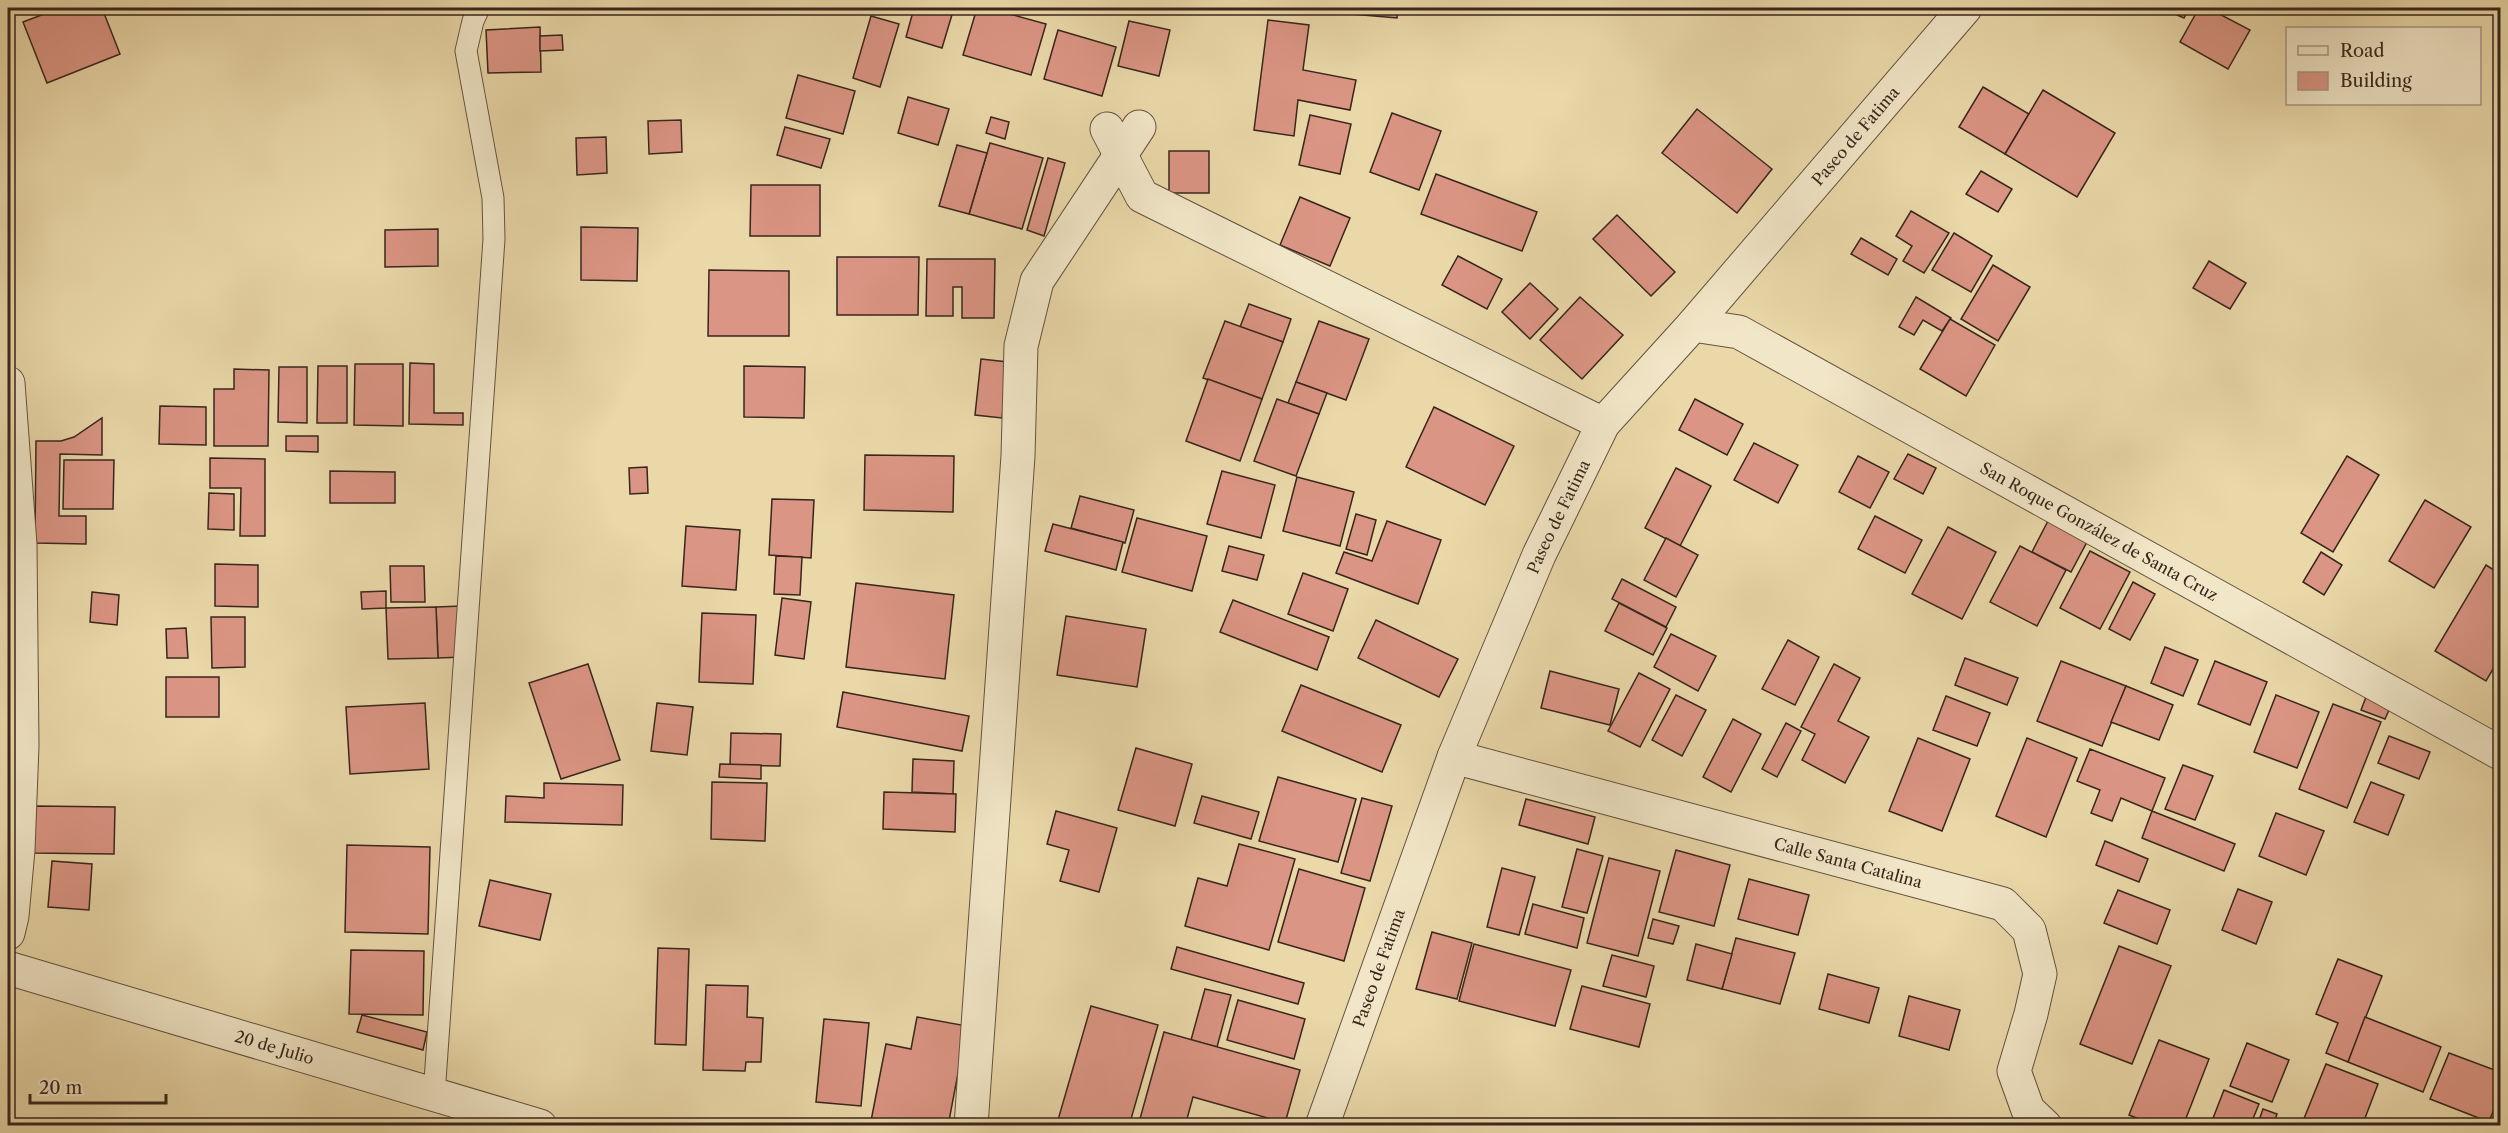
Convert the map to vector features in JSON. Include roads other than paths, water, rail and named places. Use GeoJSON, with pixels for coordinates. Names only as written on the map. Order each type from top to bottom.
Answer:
{"type":"FeatureCollection","features":[{"type":"Feature","properties":{"kind":"street","name":"Paseo de Fatima"},"geometry":{"type":"LineString","coordinates":[[1322,1125],[1454,757],[1539,555],[1603,424],[1693,325],[1965,8]]}},
{"type":"Feature","properties":{"kind":"street"},"geometry":{"type":"LineString","coordinates":[[971,1125],[1018,456],[1021,346],[1037,281],[1114,142],[1139,127]]}},
{"type":"Feature","properties":{"kind":"street"},"geometry":{"type":"LineString","coordinates":[[1114,142],[1142,196],[1603,424]]}},
{"type":"Feature","properties":{"kind":"street","name":"San Roque González de Santa Cruz"},"geometry":{"type":"LineString","coordinates":[[1693,325],[1739,332],[2500,753]]}},
{"type":"Feature","properties":{"kind":"street"},"geometry":{"type":"LineString","coordinates":[[8,383],[20,545],[22,746],[18,850],[12,916],[8,933]]}},
{"type":"Feature","properties":{"kind":"street","name":"Calle Santa Catalina"},"geometry":{"type":"LineString","coordinates":[[1454,757],[2003,904],[2029,930],[2040,974],[2014,1071],[2028,1110],[2045,1125]]}},
{"type":"Feature","properties":{"kind":"street","name":"20 de Julio"},"geometry":{"type":"LineString","coordinates":[[8,968],[540,1125]]}},
{"type":"Feature","properties":{"kind":"lane"},"geometry":{"type":"LineString","coordinates":[[434,1095],[494,239],[493,198],[466,51],[472,21],[480,8]]}}]}
